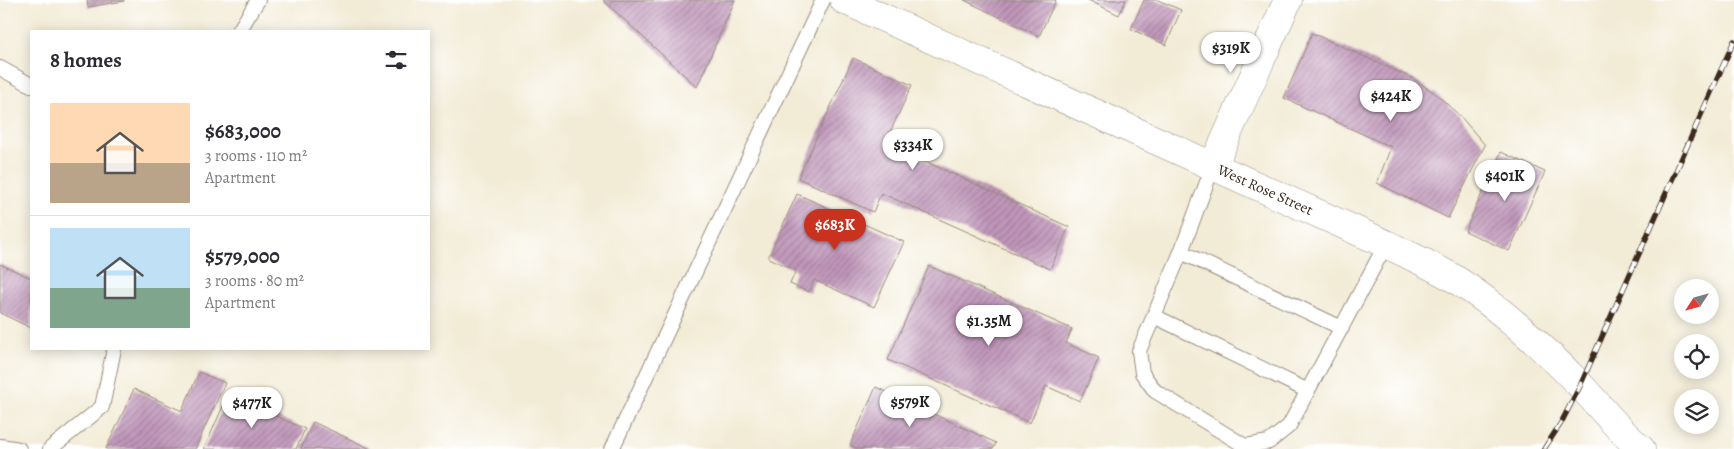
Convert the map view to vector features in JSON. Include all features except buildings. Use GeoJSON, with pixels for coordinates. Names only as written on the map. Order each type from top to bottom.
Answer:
{"type":"FeatureCollection","features":[{"type":"Feature","properties":{"kind":"main road","name":"West Rose Street"},"geometry":{"type":"LineString","coordinates":[[844,0],[1386,244],[1455,279],[1517,324],[1641,449]]}},
{"type":"Feature","properties":{"kind":"main road"},"geometry":{"type":"LineString","coordinates":[[1213,166],[1288,0]]}},
{"type":"Feature","properties":{"kind":"lane"},"geometry":{"type":"LineString","coordinates":[[240,30],[258,0]]}},
{"type":"Feature","properties":{"kind":"lane"},"geometry":{"type":"LineString","coordinates":[[612,449],[823,0]]}},
{"type":"Feature","properties":{"kind":"lane"},"geometry":{"type":"LineString","coordinates":[[0,68],[30,83]]}},
{"type":"Feature","properties":{"kind":"lane"},"geometry":{"type":"LineString","coordinates":[[1213,166],[1181,252],[1138,350],[1142,373],[1155,391],[1245,446],[1269,442],[1289,426],[1386,244]]}},
{"type":"Feature","properties":{"kind":"lane"},"geometry":{"type":"LineString","coordinates":[[1181,252],[1342,328]]}},
{"type":"Feature","properties":{"kind":"lane"},"geometry":{"type":"LineString","coordinates":[[1154,316],[1308,391]]}},
{"type":"Feature","properties":{"kind":"lane"},"geometry":{"type":"LineString","coordinates":[[50,449],[102,407],[114,350]]}},
{"type":"Feature","properties":{"kind":"lane"},"geometry":{"type":"LineString","coordinates":[[0,446],[19,449]]}},
{"type":"Feature","properties":{"kind":"railway"},"geometry":{"type":"LineString","coordinates":[[1544,449],[1561,423],[1580,386],[1734,41]]}}]}
